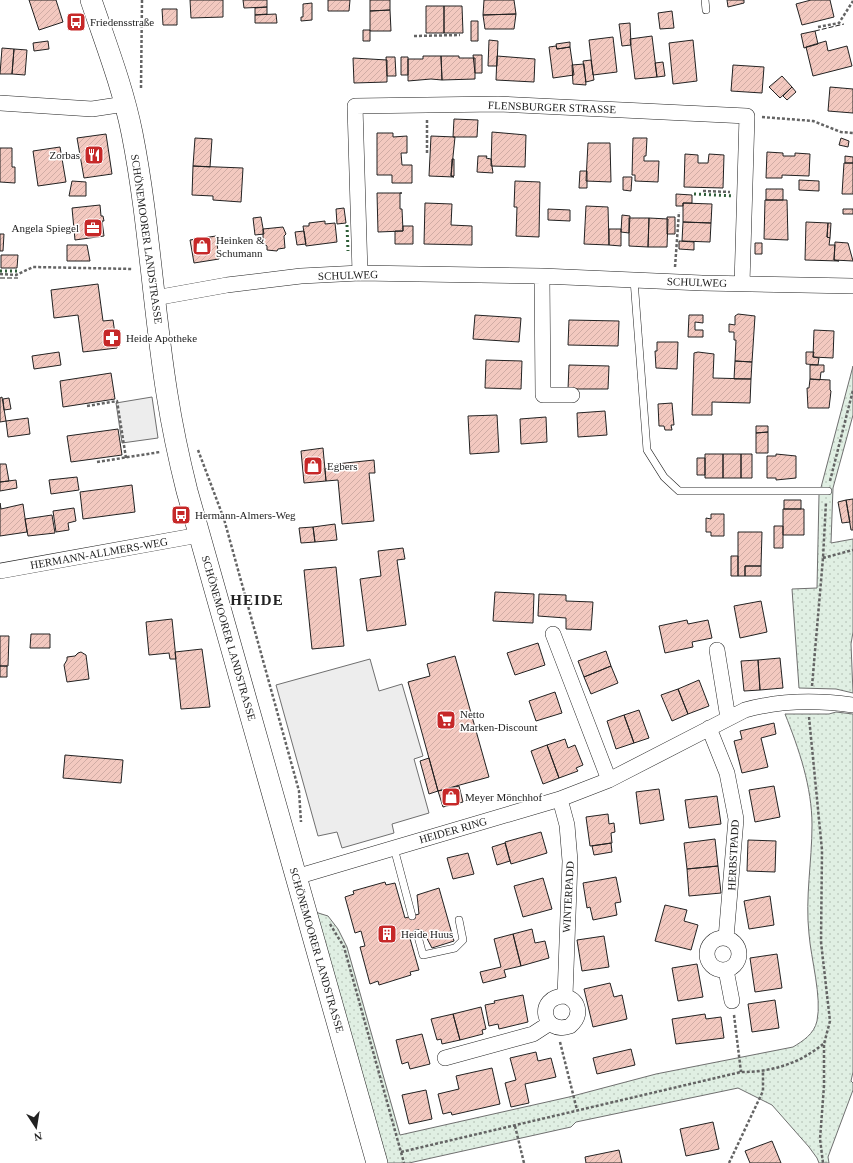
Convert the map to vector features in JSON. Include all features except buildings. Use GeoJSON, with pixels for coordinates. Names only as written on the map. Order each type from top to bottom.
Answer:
{"type":"FeatureCollection","features":[{"type":"Feature","properties":{"kind":"street","name":"SCHÖNEMOORER LANDSTRASSE"},"geometry":{"type":"LineString","coordinates":[[91,0],[125,104],[140,183],[167,393],[186,445],[199,535],[377,1163]]}},
{"type":"Feature","properties":{"kind":"street"},"geometry":{"type":"LineString","coordinates":[[0,103],[92,109],[125,104]]}},
{"type":"Feature","properties":{"kind":"street","name":"FLENSBURGER STRASSE"},"geometry":{"type":"LineString","coordinates":[[360,273],[355,106],[498,104],[748,116]]}},
{"type":"Feature","properties":{"kind":"street"},"geometry":{"type":"LineString","coordinates":[[742,284],[748,116]]}},
{"type":"Feature","properties":{"kind":"street","name":"SCHULWEG"},"geometry":{"type":"LineString","coordinates":[[155,298],[227,285],[301,276],[360,273],[542,276],[676,282],[853,286]]}},
{"type":"Feature","properties":{"kind":"street"},"geometry":{"type":"LineString","coordinates":[[542,276],[544,395],[572,395]]}},
{"type":"Feature","properties":{"kind":"street","name":"HERMANN-ALLMERS-WEG"},"geometry":{"type":"LineString","coordinates":[[0,570],[199,535]]}},
{"type":"Feature","properties":{"kind":"street"},"geometry":{"type":"LineString","coordinates":[[553,634],[609,780]]}},
{"type":"Feature","properties":{"kind":"street"},"geometry":{"type":"LineString","coordinates":[[717,650],[728,718]]}},
{"type":"Feature","properties":{"kind":"street","name":"HEIDER RING"},"geometry":{"type":"LineString","coordinates":[[296,876],[560,799],[609,780],[728,718],[762,705],[810,701],[853,705]]}},
{"type":"Feature","properties":{"kind":"street","name":"HERBSTPADD"},"geometry":{"type":"LineString","coordinates":[[709,728],[727,773],[736,819],[726,938]]}},
{"type":"Feature","properties":{"kind":"street","name":"WINTERPADD"},"geometry":{"type":"LineString","coordinates":[[560,799],[567,825],[570,861],[565,996]]}},
{"type":"Feature","properties":{"kind":"street"},"geometry":{"type":"LineString","coordinates":[[721,937],[726,938],[736,944],[739,954],[735,964],[726,970],[720,970],[711,966],[706,956],[708,946],[711,942],[721,937]]}},
{"type":"Feature","properties":{"kind":"street"},"geometry":{"type":"LineString","coordinates":[[726,970],[732,1001]]}},
{"type":"Feature","properties":{"kind":"street"},"geometry":{"type":"LineString","coordinates":[[445,1058],[533,1034],[555,1026],[570,1026],[574,1022],[578,1012],[574,1001],[565,996],[554,997],[547,1004],[545,1014],[555,1026]]}},
{"type":"Feature","properties":{"kind":"lane"},"geometry":{"type":"LineString","coordinates":[[705,0],[706,10]]}},
{"type":"Feature","properties":{"kind":"lane"},"geometry":{"type":"LineString","coordinates":[[634,280],[647,450],[664,477],[679,491],[828,491]]}},
{"type":"Feature","properties":{"kind":"lane"},"geometry":{"type":"LineString","coordinates":[[394,848],[412,916]]}},
{"type":"Feature","properties":{"kind":"lane"},"geometry":{"type":"LineString","coordinates":[[417,933],[423,955],[455,948],[464,940],[458,920]]}},
{"type":"Feature","properties":{"kind":"path"},"geometry":{"type":"LineString","coordinates":[[125,104],[141,90],[142,0]]}},
{"type":"Feature","properties":{"kind":"path"},"geometry":{"type":"LineString","coordinates":[[818,27],[839,22],[853,1]]}},
{"type":"Feature","properties":{"kind":"path"},"geometry":{"type":"LineString","coordinates":[[414,36],[460,35]]}},
{"type":"Feature","properties":{"kind":"path"},"geometry":{"type":"LineString","coordinates":[[427,105],[427,153]]}},
{"type":"Feature","properties":{"kind":"path"},"geometry":{"type":"LineString","coordinates":[[748,116],[813,122],[841,132],[853,133]]}},
{"type":"Feature","properties":{"kind":"path"},"geometry":{"type":"LineString","coordinates":[[703,191],[745,193]]}},
{"type":"Feature","properties":{"kind":"path"},"geometry":{"type":"LineString","coordinates":[[676,282],[679,212]]}},
{"type":"Feature","properties":{"kind":"path"},"geometry":{"type":"LineString","coordinates":[[0,274],[16,275],[33,267],[138,270]]}},
{"type":"Feature","properties":{"kind":"path"},"geometry":{"type":"LineString","coordinates":[[823,1163],[820,1139],[824,1086],[824,1044],[830,1021],[821,942],[822,850],[809,717],[828,491],[853,390]]}},
{"type":"Feature","properties":{"kind":"path"},"geometry":{"type":"LineString","coordinates":[[87,406],[117,401],[126,458]]}},
{"type":"Feature","properties":{"kind":"path"},"geometry":{"type":"LineString","coordinates":[[98,462],[160,452],[186,445],[224,519],[299,791],[301,826]]}},
{"type":"Feature","properties":{"kind":"path"},"geometry":{"type":"LineString","coordinates":[[823,558],[853,550]]}},
{"type":"Feature","properties":{"kind":"path"},"geometry":{"type":"LineString","coordinates":[[328,921],[344,947],[404,1163]]}},
{"type":"Feature","properties":{"kind":"path"},"geometry":{"type":"LineString","coordinates":[[732,1001],[741,1072]]}},
{"type":"Feature","properties":{"kind":"path"},"geometry":{"type":"LineString","coordinates":[[555,1026],[577,1110]]}},
{"type":"Feature","properties":{"kind":"path"},"geometry":{"type":"LineString","coordinates":[[401,1152],[741,1072],[763,1072],[797,1061],[824,1044]]}},
{"type":"Feature","properties":{"kind":"path"},"geometry":{"type":"LineString","coordinates":[[729,1163],[763,1091],[763,1072]]}},
{"type":"Feature","properties":{"kind":"path"},"geometry":{"type":"LineString","coordinates":[[515,1126],[524,1163]]}},
{"type":"Feature","properties":{"kind":"green space"},"geometry":{"type":"Polygon","coordinates":[[[853,366],[853,415],[833,488],[831,543],[853,539],[853,632],[851,644],[853,693],[836,689],[799,688],[792,589],[817,588],[819,495],[853,366]]]}},
{"type":"Feature","properties":{"kind":"green space"},"geometry":{"type":"Polygon","coordinates":[[[836,712],[853,714],[853,1072],[851,1081],[853,1083],[853,1090],[828,1157],[829,1163],[819,1163],[809,1147],[772,1105],[738,1088],[576,1122],[571,1127],[409,1163],[384,1163],[315,912],[328,916],[338,929],[347,947],[400,1135],[569,1097],[656,1074],[793,1047],[804,1040],[816,1026],[818,1001],[808,920],[808,893],[812,839],[810,797],[804,768],[785,714],[829,714],[836,712]]]}},
{"type":"Feature","properties":{"kind":"shaded area"},"geometry":{"type":"Polygon","coordinates":[[[152,397],[158,438],[122,443],[116,403],[152,397]]]}},
{"type":"Feature","properties":{"kind":"shaded area"},"geometry":{"type":"Polygon","coordinates":[[[370,659],[379,691],[402,684],[423,756],[414,759],[429,813],[392,824],[394,833],[342,848],[337,832],[318,836],[276,685],[370,659]]]}},
{"type":"Feature","properties":{"kind":"hedge"},"geometry":{"type":"LineString","coordinates":[[694,194],[734,196]]}},
{"type":"Feature","properties":{"kind":"hedge"},"geometry":{"type":"LineString","coordinates":[[347,225],[348,251]]}},
{"type":"Feature","properties":{"kind":"hedge"},"geometry":{"type":"LineString","coordinates":[[0,271],[18,271]]}},
{"type":"Feature","properties":{"kind":"fence"},"geometry":{"type":"LineString","coordinates":[[815,31],[844,24]]}},
{"type":"Feature","properties":{"kind":"fence"},"geometry":{"type":"LineString","coordinates":[[0,278],[18,278]]}},
{"type":"Feature","properties":{"kind":"place","name":"Friedensstraße"},"geometry":{"type":"Point","coordinates":[76,22]}},
{"type":"Feature","properties":{"kind":"place","name":"Zorbas"},"geometry":{"type":"Point","coordinates":[94,155]}},
{"type":"Feature","properties":{"kind":"place","name":"Angela Spiegel"},"geometry":{"type":"Point","coordinates":[93,228]}},
{"type":"Feature","properties":{"kind":"place","name":"Heinken & Schumann"},"geometry":{"type":"Point","coordinates":[202,246]}},
{"type":"Feature","properties":{"kind":"place","name":"Heide Apotheke"},"geometry":{"type":"Point","coordinates":[112,338]}},
{"type":"Feature","properties":{"kind":"place","name":"Egbers"},"geometry":{"type":"Point","coordinates":[313,466]}},
{"type":"Feature","properties":{"kind":"place","name":"Hermann-Almers-Weg"},"geometry":{"type":"Point","coordinates":[181,515]}},
{"type":"Feature","properties":{"kind":"place","name":"Netto Marken-Discount"},"geometry":{"type":"Point","coordinates":[446,720]}},
{"type":"Feature","properties":{"kind":"place","name":"Meyer Mönchhof"},"geometry":{"type":"Point","coordinates":[451,797]}},
{"type":"Feature","properties":{"kind":"place","name":"Heide Huus"},"geometry":{"type":"Point","coordinates":[387,934]}},
{"type":"Feature","properties":{"kind":"district","name":"HEIDE"},"geometry":{"type":"Point","coordinates":[257,600]}}]}
